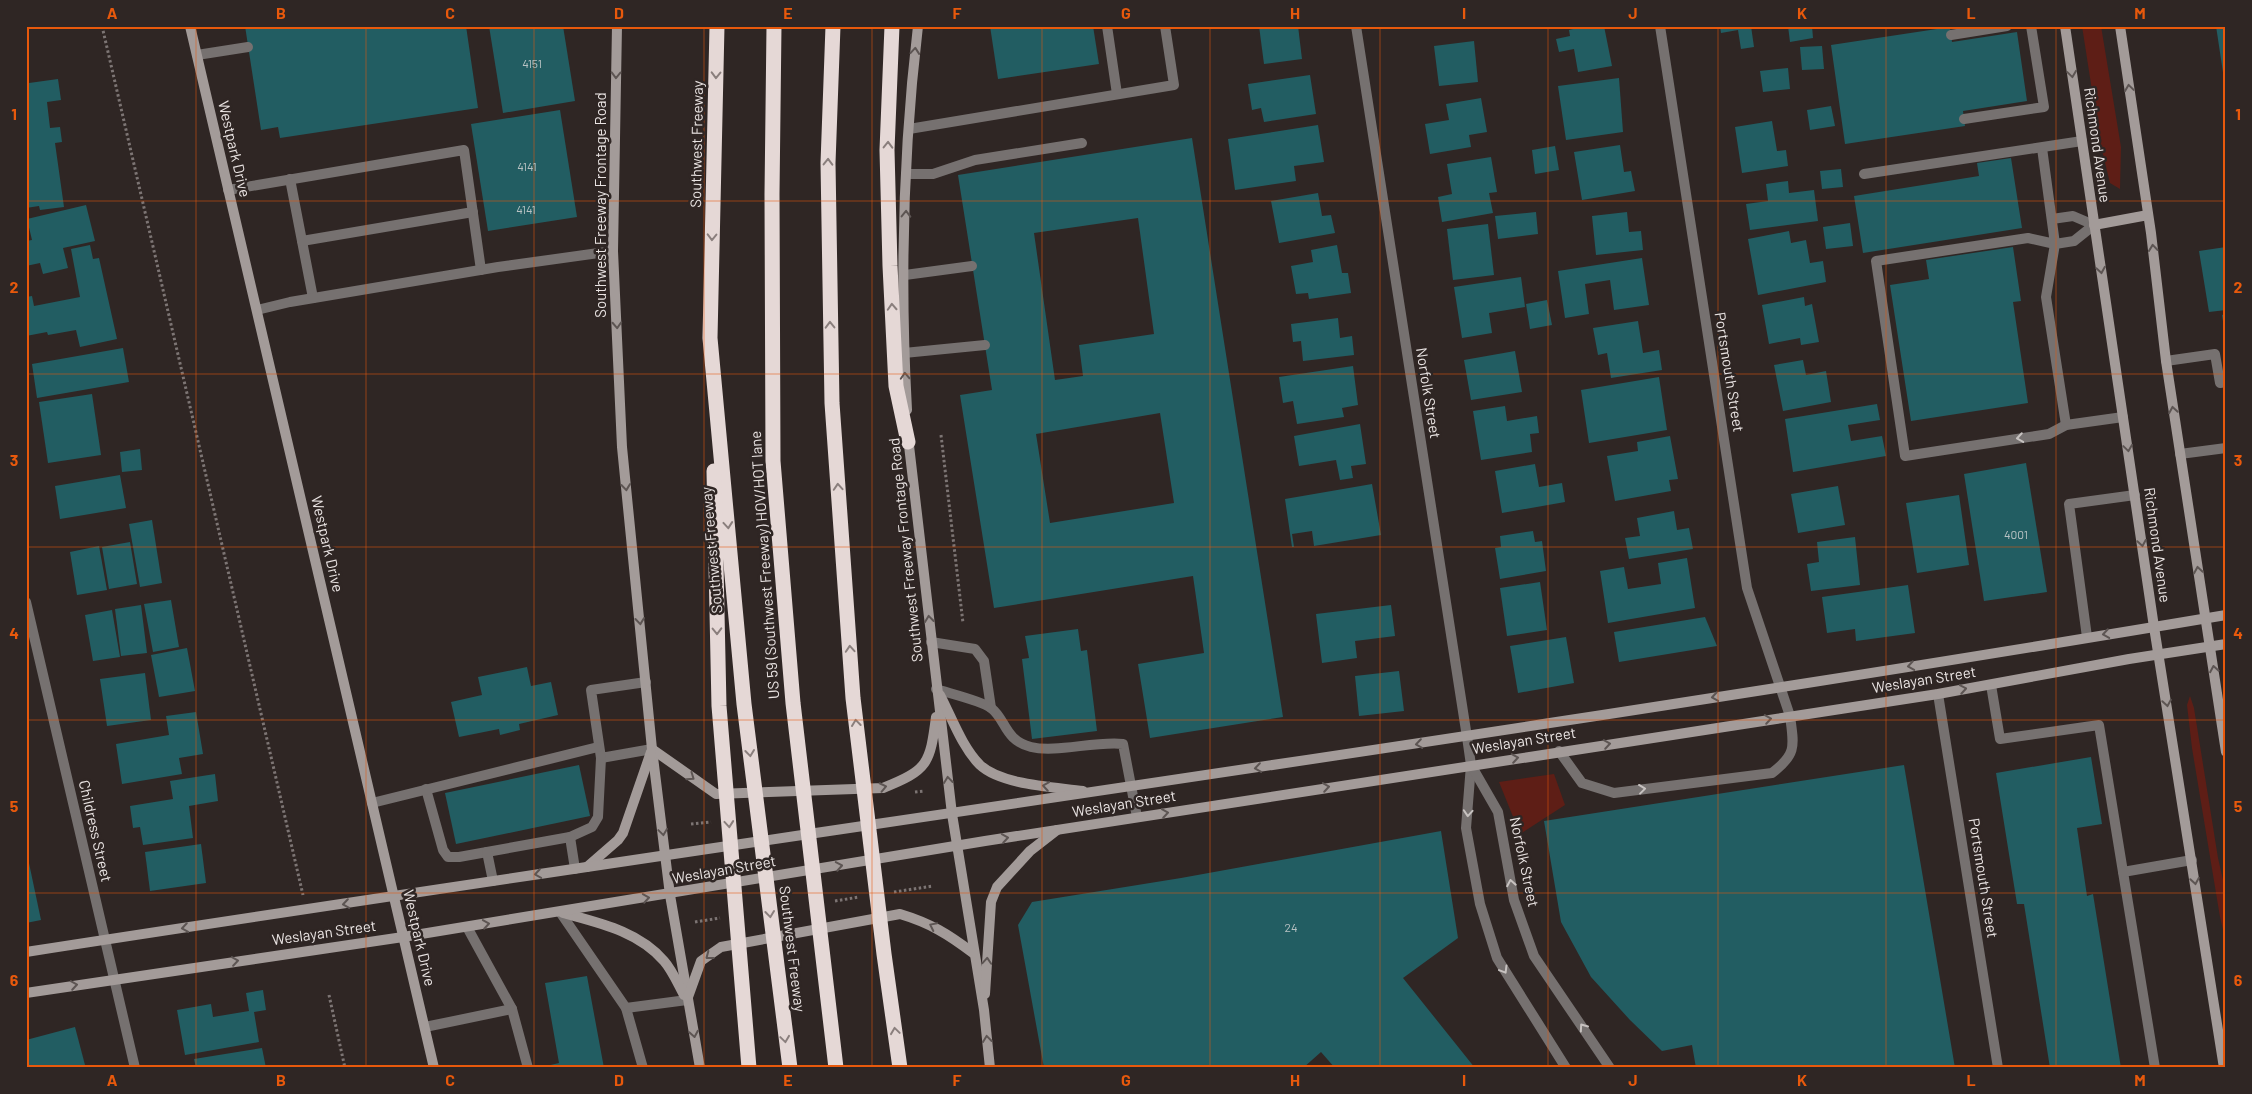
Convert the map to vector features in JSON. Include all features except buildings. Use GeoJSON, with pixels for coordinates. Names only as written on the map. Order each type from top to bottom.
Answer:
{"type":"FeatureCollection","features":[{"type":"Feature","properties":{"kind":"highway","name":"Southwest Freeway"},"geometry":{"type":"LineString","coordinates":[[717,26],[710,338],[744,704],[781,1010],[790,1068]]}},
{"type":"Feature","properties":{"kind":"highway","name":"US 59 (Southwest Freeway) HOV/HOT lane"},"geometry":{"type":"LineString","coordinates":[[774,26],[772,194],[773,461],[793,703],[836,1068]]}},
{"type":"Feature","properties":{"kind":"highway"},"geometry":{"type":"LineString","coordinates":[[833,26],[828,163],[832,403],[853,698],[900,1068]]}},
{"type":"Feature","properties":{"kind":"highway"},"geometry":{"type":"LineString","coordinates":[[892,26],[887,150],[890,266],[896,386],[908,442]]}},
{"type":"Feature","properties":{"kind":"highway"},"geometry":{"type":"LineString","coordinates":[[710,338],[719,706],[749,1068]]}},
{"type":"Feature","properties":{"kind":"main road","name":"Westpark Drive"},"geometry":{"type":"LineString","coordinates":[[190,26],[434,1068]]}},
{"type":"Feature","properties":{"kind":"main road","name":"Southwest Freeway Frontage Road"},"geometry":{"type":"LineString","coordinates":[[617,26],[613,251],[622,447],[652,749],[670,895],[700,1068]]}},
{"type":"Feature","properties":{"kind":"main road","name":"Southwest Freeway Frontage Road"},"geometry":{"type":"LineString","coordinates":[[918,26],[906,174],[904,353],[908,442],[952,814],[984,1010],[990,1068]]}},
{"type":"Feature","properties":{"kind":"main road","name":"Richmond Avenue"},"geometry":{"type":"LineString","coordinates":[[2065,26],[2158,655],[2224,1068]]}},
{"type":"Feature","properties":{"kind":"main road"},"geometry":{"type":"LineString","coordinates":[[2120,26],[2148,215],[2166,361],[2226,752]]}},
{"type":"Feature","properties":{"kind":"main road"},"geometry":{"type":"LineString","coordinates":[[2094,225],[2148,215]]}},
{"type":"Feature","properties":{"kind":"main road","name":"Weslayan Street"},"geometry":{"type":"LineString","coordinates":[[26,952],[666,854],[952,814],[1467,737],[2226,615]]}},
{"type":"Feature","properties":{"kind":"main road","name":"Weslayan Street"},"geometry":{"type":"LineString","coordinates":[[26,992],[403,937],[670,895],[1137,817],[1938,694],[2226,644]]}},
{"type":"Feature","properties":{"kind":"main road"},"geometry":{"type":"LineString","coordinates":[[936,689],[963,740],[979,764],[986,770],[1014,781],[1094,793]]}},
{"type":"Feature","properties":{"kind":"main road"},"geometry":{"type":"LineString","coordinates":[[586,867],[618,840],[623,833],[652,749],[716,794],[883,788],[912,774],[920,768],[931,754],[938,702]]}},
{"type":"Feature","properties":{"kind":"main road"},"geometry":{"type":"LineString","coordinates":[[984,1010],[991,902],[1002,881],[1030,851],[1058,830]]}},
{"type":"Feature","properties":{"kind":"main road"},"geometry":{"type":"LineString","coordinates":[[560,912],[616,927],[637,939],[664,961],[687,1000]]}},
{"type":"Feature","properties":{"kind":"main road"},"geometry":{"type":"LineString","coordinates":[[687,1000],[701,962],[721,947],[900,914],[928,923],[946,932],[974,953]]}},
{"type":"Feature","properties":{"kind":"street"},"geometry":{"type":"LineString","coordinates":[[1107,26],[1117,94]]}},
{"type":"Feature","properties":{"kind":"street"},"geometry":{"type":"LineString","coordinates":[[909,129],[1174,85],[1165,26]]}},
{"type":"Feature","properties":{"kind":"street","name":"Norfolk Street"},"geometry":{"type":"LineString","coordinates":[[1356,26],[1471,765],[1466,828],[1480,904],[1497,958],[1566,1068]]}},
{"type":"Feature","properties":{"kind":"street","name":"Portsmouth Street"},"geometry":{"type":"LineString","coordinates":[[1559,751],[1582,783],[1614,793],[1772,773],[1786,762],[1794,747],[1790,716],[1747,588],[1660,26]]}},
{"type":"Feature","properties":{"kind":"street"},"geometry":{"type":"LineString","coordinates":[[1951,35],[2007,26]]}},
{"type":"Feature","properties":{"kind":"street"},"geometry":{"type":"LineString","coordinates":[[1964,119],[2044,107],[2031,26]]}},
{"type":"Feature","properties":{"kind":"street"},"geometry":{"type":"LineString","coordinates":[[197,55],[248,47]]}},
{"type":"Feature","properties":{"kind":"street"},"geometry":{"type":"LineString","coordinates":[[1864,174],[2082,141]]}},
{"type":"Feature","properties":{"kind":"street"},"geometry":{"type":"LineString","coordinates":[[906,174],[933,174],[968,161],[1082,142]]}},
{"type":"Feature","properties":{"kind":"street"},"geometry":{"type":"LineString","coordinates":[[2042,148],[2055,244],[2046,297],[2066,424]]}},
{"type":"Feature","properties":{"kind":"street"},"geometry":{"type":"LineString","coordinates":[[228,190],[464,150],[481,270]]}},
{"type":"Feature","properties":{"kind":"street"},"geometry":{"type":"LineString","coordinates":[[290,179],[313,298]]}},
{"type":"Feature","properties":{"kind":"street"},"geometry":{"type":"LineString","coordinates":[[302,241],[473,212]]}},
{"type":"Feature","properties":{"kind":"street"},"geometry":{"type":"LineString","coordinates":[[2052,219],[2073,216],[2094,225],[2074,241],[2055,244],[2028,238],[1876,261],[1905,456],[2049,434],[2066,424],[2123,417]]}},
{"type":"Feature","properties":{"kind":"street"},"geometry":{"type":"LineString","coordinates":[[257,310],[313,298],[481,270],[613,251]]}},
{"type":"Feature","properties":{"kind":"street"},"geometry":{"type":"LineString","coordinates":[[905,275],[972,266]]}},
{"type":"Feature","properties":{"kind":"street"},"geometry":{"type":"LineString","coordinates":[[904,353],[984,345]]}},
{"type":"Feature","properties":{"kind":"street"},"geometry":{"type":"LineString","coordinates":[[2166,361],[2215,354],[2220,384],[2226,382]]}},
{"type":"Feature","properties":{"kind":"street"},"geometry":{"type":"LineString","coordinates":[[2180,454],[2226,448]]}},
{"type":"Feature","properties":{"kind":"street"},"geometry":{"type":"LineString","coordinates":[[2087,637],[2069,504],[2134,494]]}},
{"type":"Feature","properties":{"kind":"street","name":"Childress Street"},"geometry":{"type":"LineString","coordinates":[[26,602],[135,1068]]}},
{"type":"Feature","properties":{"kind":"street"},"geometry":{"type":"LineString","coordinates":[[931,642],[975,649],[984,661],[991,708],[1010,736],[1030,746],[1043,748],[1104,742],[1123,744],[1133,787],[1137,817]]}},
{"type":"Feature","properties":{"kind":"street"},"geometry":{"type":"LineString","coordinates":[[426,789],[443,850],[448,857],[570,837],[592,827],[598,817],[601,758],[591,690],[646,682]]}},
{"type":"Feature","properties":{"kind":"street"},"geometry":{"type":"LineString","coordinates":[[1991,685],[2000,740],[2099,724],[2155,1068]]}},
{"type":"Feature","properties":{"kind":"street"},"geometry":{"type":"LineString","coordinates":[[936,689],[991,708]]}},
{"type":"Feature","properties":{"kind":"street","name":"Portsmouth Street"},"geometry":{"type":"LineString","coordinates":[[1938,694],[1998,1068]]}},
{"type":"Feature","properties":{"kind":"street"},"geometry":{"type":"LineString","coordinates":[[372,803],[598,747]]}},
{"type":"Feature","properties":{"kind":"street"},"geometry":{"type":"LineString","coordinates":[[601,758],[652,749]]}},
{"type":"Feature","properties":{"kind":"street","name":"Norfolk Street"},"geometry":{"type":"LineString","coordinates":[[1471,765],[1498,812],[1514,900],[1534,956],[1610,1068]]}},
{"type":"Feature","properties":{"kind":"street"},"geometry":{"type":"LineString","coordinates":[[570,837],[575,868]]}},
{"type":"Feature","properties":{"kind":"street"},"geometry":{"type":"LineString","coordinates":[[487,852],[493,881]]}},
{"type":"Feature","properties":{"kind":"street"},"geometry":{"type":"LineString","coordinates":[[2124,872],[2192,860]]}},
{"type":"Feature","properties":{"kind":"street"},"geometry":{"type":"LineString","coordinates":[[560,912],[626,1008],[643,1068]]}},
{"type":"Feature","properties":{"kind":"street"},"geometry":{"type":"LineString","coordinates":[[467,927],[512,1010],[528,1068]]}},
{"type":"Feature","properties":{"kind":"street"},"geometry":{"type":"LineString","coordinates":[[626,1008],[687,1000]]}},
{"type":"Feature","properties":{"kind":"street"},"geometry":{"type":"LineString","coordinates":[[424,1027],[512,1010]]}},
{"type":"Feature","properties":{"kind":"path"},"geometry":{"type":"LineString","coordinates":[[102,26],[306,910]]}},
{"type":"Feature","properties":{"kind":"path"},"geometry":{"type":"LineString","coordinates":[[942,435],[963,623]]}},
{"type":"Feature","properties":{"kind":"path"},"geometry":{"type":"LineString","coordinates":[[329,995],[345,1068]]}},
{"type":"Feature","properties":{"kind":"shaded area"},"geometry":{"type":"Polygon","coordinates":[[[2082,26],[2101,26],[2121,147],[2120,189],[2110,183],[2100,142],[2082,26]]]}},
{"type":"Feature","properties":{"kind":"shaded area"},"geometry":{"type":"Polygon","coordinates":[[[2190,696],[2194,708],[2218,858],[2226,893],[2226,942],[2220,917],[2192,748],[2187,705],[2190,696]]]}},
{"type":"Feature","properties":{"kind":"shaded area"},"geometry":{"type":"Polygon","coordinates":[[[1554,774],[1565,805],[1520,834],[1499,782],[1554,774]]]}}]}
